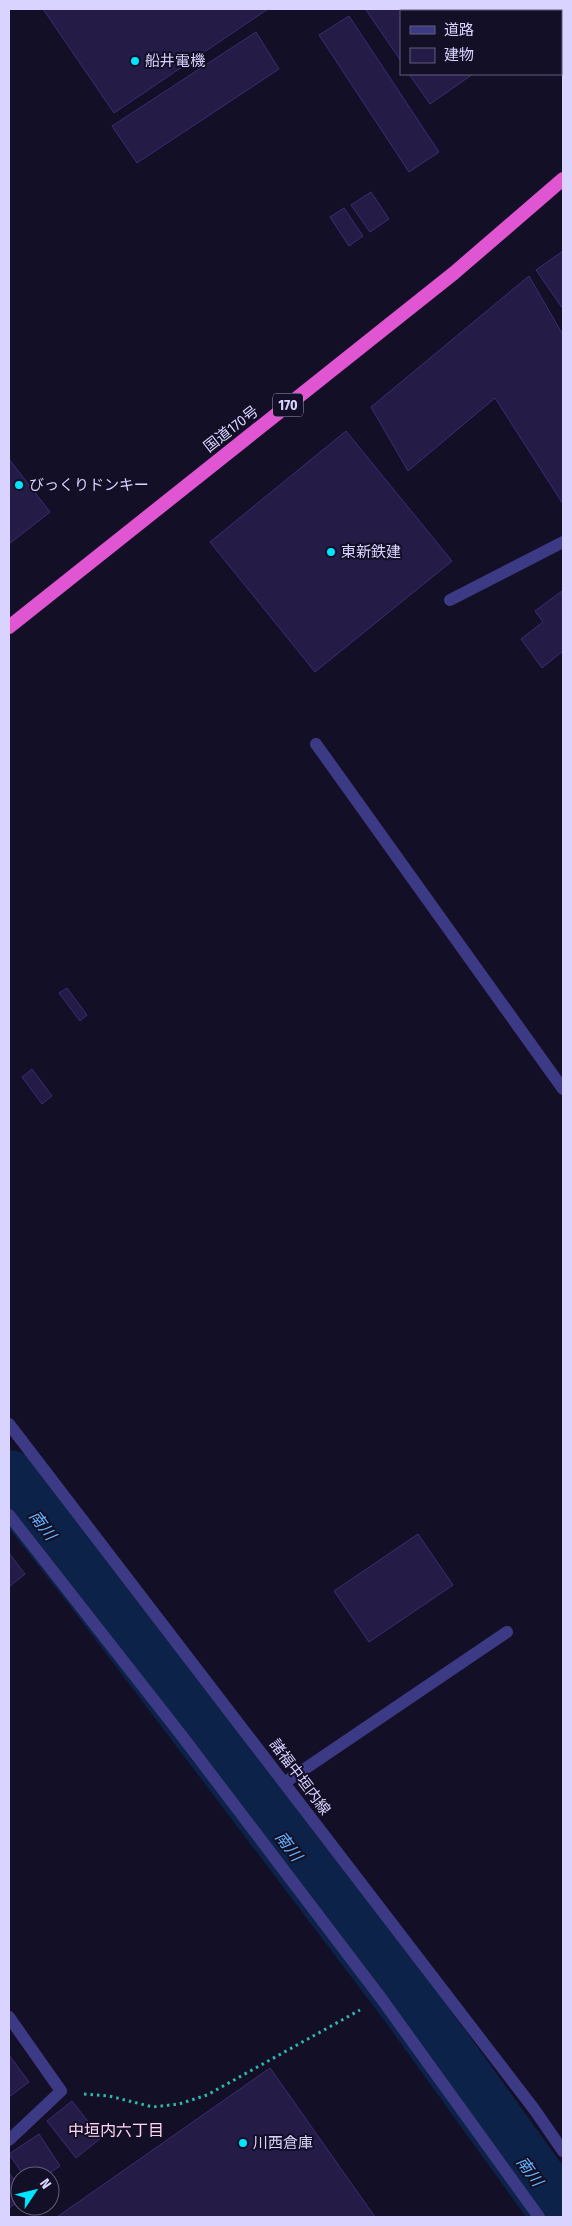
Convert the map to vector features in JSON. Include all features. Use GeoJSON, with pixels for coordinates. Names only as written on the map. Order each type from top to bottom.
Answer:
{"type":"FeatureCollection","features":[{"type":"Feature","properties":{"kind":"highway","name":"国道170号"},"geometry":{"type":"LineString","coordinates":[[9,627],[454,273],[563,179]]}},
{"type":"Feature","properties":{"kind":"street"},"geometry":{"type":"LineString","coordinates":[[450,600],[563,542]]}},
{"type":"Feature","properties":{"kind":"street"},"geometry":{"type":"LineString","coordinates":[[316,744],[563,1089]]}},
{"type":"Feature","properties":{"kind":"street","name":"諸福中垣内線"},"geometry":{"type":"LineString","coordinates":[[9,1424],[534,2108],[563,2151]]}},
{"type":"Feature","properties":{"kind":"street"},"geometry":{"type":"LineString","coordinates":[[10,1518],[182,1736],[381,1998],[539,2217]]}},
{"type":"Feature","properties":{"kind":"street"},"geometry":{"type":"LineString","coordinates":[[284,1783],[507,1632]]}},
{"type":"Feature","properties":{"kind":"street"},"geometry":{"type":"LineString","coordinates":[[9,2017],[61,2091],[9,2140]]}},
{"type":"Feature","properties":{"kind":"path"},"geometry":{"type":"LineString","coordinates":[[61,2091],[109,2096],[153,2107],[179,2104],[207,2095],[381,1998]]}},
{"type":"Feature","properties":{"kind":"building","name":"船井電機"},"geometry":{"type":"Polygon","coordinates":[[[43,9],[268,9],[114,113],[43,9]]]}},
{"type":"Feature","properties":{"kind":"building"},"geometry":{"type":"Polygon","coordinates":[[[434,9],[435,10],[400,10],[400,60],[366,10],[434,9]]]}},
{"type":"Feature","properties":{"kind":"building"},"geometry":{"type":"Polygon","coordinates":[[[349,16],[439,152],[409,172],[319,35],[349,16]]]}},
{"type":"Feature","properties":{"kind":"building"},"geometry":{"type":"Polygon","coordinates":[[[256,32],[279,69],[137,163],[112,126],[256,32]]]}},
{"type":"Feature","properties":{"kind":"building"},"geometry":{"type":"Polygon","coordinates":[[[410,75],[472,75],[430,104],[410,75]]]}},
{"type":"Feature","properties":{"kind":"building"},"geometry":{"type":"Polygon","coordinates":[[[371,192],[389,219],[370,232],[351,205],[371,192]]]}},
{"type":"Feature","properties":{"kind":"building"},"geometry":{"type":"Polygon","coordinates":[[[344,208],[363,236],[349,246],[330,217],[344,208]]]}},
{"type":"Feature","properties":{"kind":"building"},"geometry":{"type":"Polygon","coordinates":[[[563,251],[563,309],[536,270],[563,251]]]}},
{"type":"Feature","properties":{"kind":"building"},"geometry":{"type":"Polygon","coordinates":[[[529,276],[563,335],[563,504],[495,398],[408,471],[371,407],[529,276]]]}},
{"type":"Feature","properties":{"kind":"building","name":"東新鉄建"},"geometry":{"type":"Polygon","coordinates":[[[346,431],[452,561],[315,672],[210,542],[346,431]]]}},
{"type":"Feature","properties":{"kind":"building","name":"びっくりドンキー"},"geometry":{"type":"Polygon","coordinates":[[[9,459],[50,512],[9,544],[9,459]]]}},
{"type":"Feature","properties":{"kind":"building"},"geometry":{"type":"Polygon","coordinates":[[[562,591],[563,651],[542,668],[521,639],[543,622],[535,611],[562,591]]]}},
{"type":"Feature","properties":{"kind":"building"},"geometry":{"type":"Polygon","coordinates":[[[67,988],[87,1015],[80,1021],[59,993],[67,988]]]}},
{"type":"Feature","properties":{"kind":"building"},"geometry":{"type":"Polygon","coordinates":[[[32,1069],[52,1096],[42,1104],[22,1077],[32,1069]]]}},
{"type":"Feature","properties":{"kind":"building"},"geometry":{"type":"Polygon","coordinates":[[[418,1534],[453,1585],[369,1642],[334,1591],[418,1534]]]}},
{"type":"Feature","properties":{"kind":"building"},"geometry":{"type":"Polygon","coordinates":[[[9,1553],[25,1574],[9,1587],[9,1553]]]}},
{"type":"Feature","properties":{"kind":"building"},"geometry":{"type":"Polygon","coordinates":[[[9,2055],[29,2082],[9,2097],[9,2055]]]}},
{"type":"Feature","properties":{"kind":"building","name":"川西倉庫"},"geometry":{"type":"Polygon","coordinates":[[[270,2068],[375,2217],[57,2217],[270,2068]]]}},
{"type":"Feature","properties":{"kind":"building"},"geometry":{"type":"Polygon","coordinates":[[[72,2101],[101,2138],[76,2158],[47,2121],[72,2101]]]}},
{"type":"Feature","properties":{"kind":"building"},"geometry":{"type":"Polygon","coordinates":[[[39,2134],[60,2166],[17,2166],[9,2154],[39,2134]]]}},
{"type":"Feature","properties":{"kind":"building"},"geometry":{"type":"Polygon","coordinates":[[[9,2173],[10,2207],[9,2208],[9,2173]]]}},
{"type":"Feature","properties":{"kind":"waterway","name":"南川"},"geometry":{"type":"LineString","coordinates":[[9,1480],[94,1588],[408,2002],[563,2217]]}},
{"type":"Feature","properties":{"kind":"place","name":"船井電機"},"geometry":{"type":"Point","coordinates":[135,61]}},
{"type":"Feature","properties":{"kind":"place","name":"びっくりドンキー"},"geometry":{"type":"Point","coordinates":[19,485]}},
{"type":"Feature","properties":{"kind":"place","name":"東新鉄建"},"geometry":{"type":"Point","coordinates":[331,552]}},
{"type":"Feature","properties":{"kind":"place","name":"川西倉庫"},"geometry":{"type":"Point","coordinates":[243,2143]}},
{"type":"Feature","properties":{"kind":"district","name":"中垣内六丁目"},"geometry":{"type":"Point","coordinates":[116,2130]}}]}
